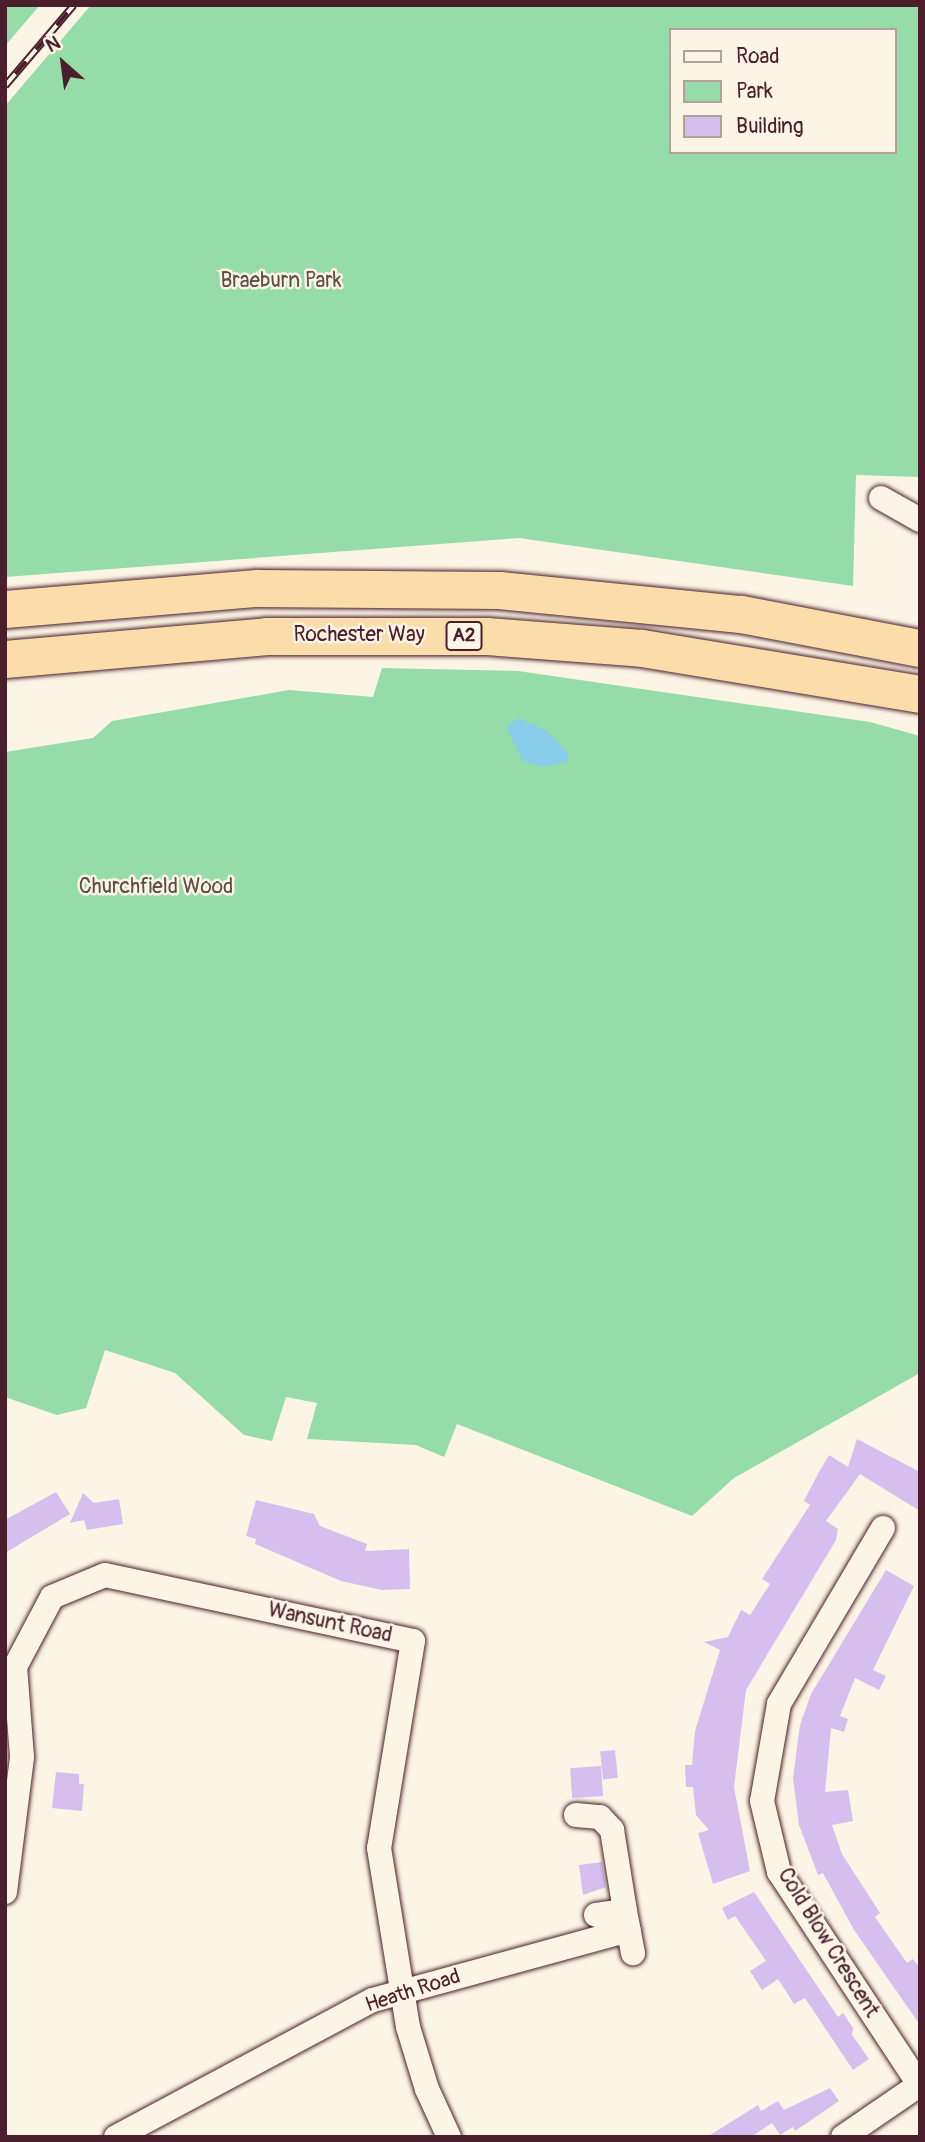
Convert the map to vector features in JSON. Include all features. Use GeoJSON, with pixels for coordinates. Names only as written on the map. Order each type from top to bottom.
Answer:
{"type":"FeatureCollection","features":[{"type":"Feature","properties":{"kind":"highway","name":"A2"},"geometry":{"type":"LineString","coordinates":[[5,609],[257,589],[499,590],[741,614],[920,648]]}},
{"type":"Feature","properties":{"kind":"highway","name":"Rochester Way"},"geometry":{"type":"LineString","coordinates":[[5,659],[267,636],[487,636],[642,648],[920,694]]}},
{"type":"Feature","properties":{"kind":"street"},"geometry":{"type":"LineString","coordinates":[[881,499],[920,520]]}},
{"type":"Feature","properties":{"kind":"street","name":"Cold Blow Crescent"},"geometry":{"type":"LineString","coordinates":[[843,2137],[919,2086],[779,1872],[762,1801],[779,1704],[883,1528]]}},
{"type":"Feature","properties":{"kind":"street","name":"Wansunt Road"},"geometry":{"type":"LineString","coordinates":[[5,1892],[22,1757],[10,1667],[52,1597],[104,1575],[413,1642],[379,1848],[400,1991],[427,2089],[449,2137]]}},
{"type":"Feature","properties":{"kind":"street"},"geometry":{"type":"LineString","coordinates":[[576,1815],[600,1817],[612,1830],[629,1931]]}},
{"type":"Feature","properties":{"kind":"street"},"geometry":{"type":"LineString","coordinates":[[596,1915],[629,1931]]}},
{"type":"Feature","properties":{"kind":"street","name":"Heath Road"},"geometry":{"type":"LineString","coordinates":[[116,2137],[373,2000],[629,1931]]}},
{"type":"Feature","properties":{"kind":"green space"},"geometry":{"type":"Polygon","coordinates":[[[5,5],[40,5],[5,46],[5,5]]]}},
{"type":"Feature","properties":{"kind":"green space","name":"Braeburn Park"},"geometry":{"type":"Polygon","coordinates":[[[91,5],[920,5],[920,477],[856,475],[853,586],[519,538],[5,577],[5,106],[91,5]]]}},
{"type":"Feature","properties":{"kind":"green space","name":"Churchfield Wood"},"geometry":{"type":"Polygon","coordinates":[[[382,668],[518,671],[870,722],[920,736],[920,1373],[734,1478],[692,1516],[457,1424],[444,1457],[416,1445],[307,1439],[317,1403],[286,1397],[272,1441],[244,1435],[175,1373],[105,1350],[86,1408],[57,1415],[5,1397],[5,752],[93,738],[112,721],[289,690],[373,697],[382,668]]]}},
{"type":"Feature","properties":{"kind":"water"},"geometry":{"type":"Polygon","coordinates":[[[518,718],[547,731],[569,754],[567,762],[543,767],[523,761],[506,728],[518,718]]]}},
{"type":"Feature","properties":{"kind":"building"},"geometry":{"type":"Polygon","coordinates":[[[857,1439],[920,1472],[920,1511],[860,1474],[826,1521],[838,1529],[836,1540],[746,1690],[734,1787],[750,1871],[713,1884],[698,1833],[709,1830],[696,1815],[693,1787],[686,1787],[685,1765],[692,1765],[695,1731],[720,1650],[704,1642],[728,1637],[741,1610],[750,1615],[770,1584],[762,1579],[810,1505],[804,1501],[829,1455],[848,1467],[857,1439]]]}},
{"type":"Feature","properties":{"kind":"building"},"geometry":{"type":"Polygon","coordinates":[[[56,1492],[70,1514],[5,1553],[5,1520],[56,1492]]]}},
{"type":"Feature","properties":{"kind":"building"},"geometry":{"type":"Polygon","coordinates":[[[83,1493],[94,1503],[119,1499],[123,1524],[87,1530],[84,1520],[70,1523],[83,1493]]]}},
{"type":"Feature","properties":{"kind":"building"},"geometry":{"type":"Polygon","coordinates":[[[256,1500],[314,1514],[320,1526],[367,1544],[365,1551],[409,1549],[410,1589],[382,1590],[341,1581],[255,1544],[256,1539],[246,1536],[256,1500]]]}},
{"type":"Feature","properties":{"kind":"building"},"geometry":{"type":"Polygon","coordinates":[[[886,1570],[914,1586],[873,1670],[886,1676],[879,1690],[855,1678],[840,1716],[848,1719],[844,1732],[831,1728],[825,1792],[848,1790],[853,1821],[832,1825],[842,1854],[880,1913],[875,1917],[907,1963],[913,1959],[920,1968],[920,2025],[854,1930],[823,1873],[818,1875],[799,1825],[793,1778],[800,1725],[811,1694],[886,1570]]]}},
{"type":"Feature","properties":{"kind":"building"},"geometry":{"type":"Polygon","coordinates":[[[615,1750],[618,1778],[603,1779],[600,1752],[615,1750]]]}},
{"type":"Feature","properties":{"kind":"building"},"geometry":{"type":"Polygon","coordinates":[[[601,1766],[603,1796],[572,1798],[570,1768],[601,1766]]]}},
{"type":"Feature","properties":{"kind":"building"},"geometry":{"type":"Polygon","coordinates":[[[56,1772],[79,1774],[79,1784],[84,1784],[82,1811],[52,1808],[56,1772]]]}},
{"type":"Feature","properties":{"kind":"building"},"geometry":{"type":"Polygon","coordinates":[[[602,1862],[606,1887],[583,1895],[579,1865],[602,1862]]]}},
{"type":"Feature","properties":{"kind":"building"},"geometry":{"type":"Polygon","coordinates":[[[754,1892],[838,2017],[843,2013],[853,2028],[852,2035],[869,2059],[853,2070],[805,1998],[794,2004],[778,1979],[762,1990],[750,1971],[766,1961],[735,1916],[728,1920],[722,1908],[754,1892]]]}},
{"type":"Feature","properties":{"kind":"building"},"geometry":{"type":"Polygon","coordinates":[[[830,2088],[839,2101],[795,2131],[793,2127],[780,2135],[772,2123],[751,2137],[707,2137],[758,2105],[761,2111],[778,2101],[784,2110],[830,2088]]]}},
{"type":"Feature","properties":{"kind":"railway"},"geometry":{"type":"LineString","coordinates":[[5,86],[74,5]]}}]}
